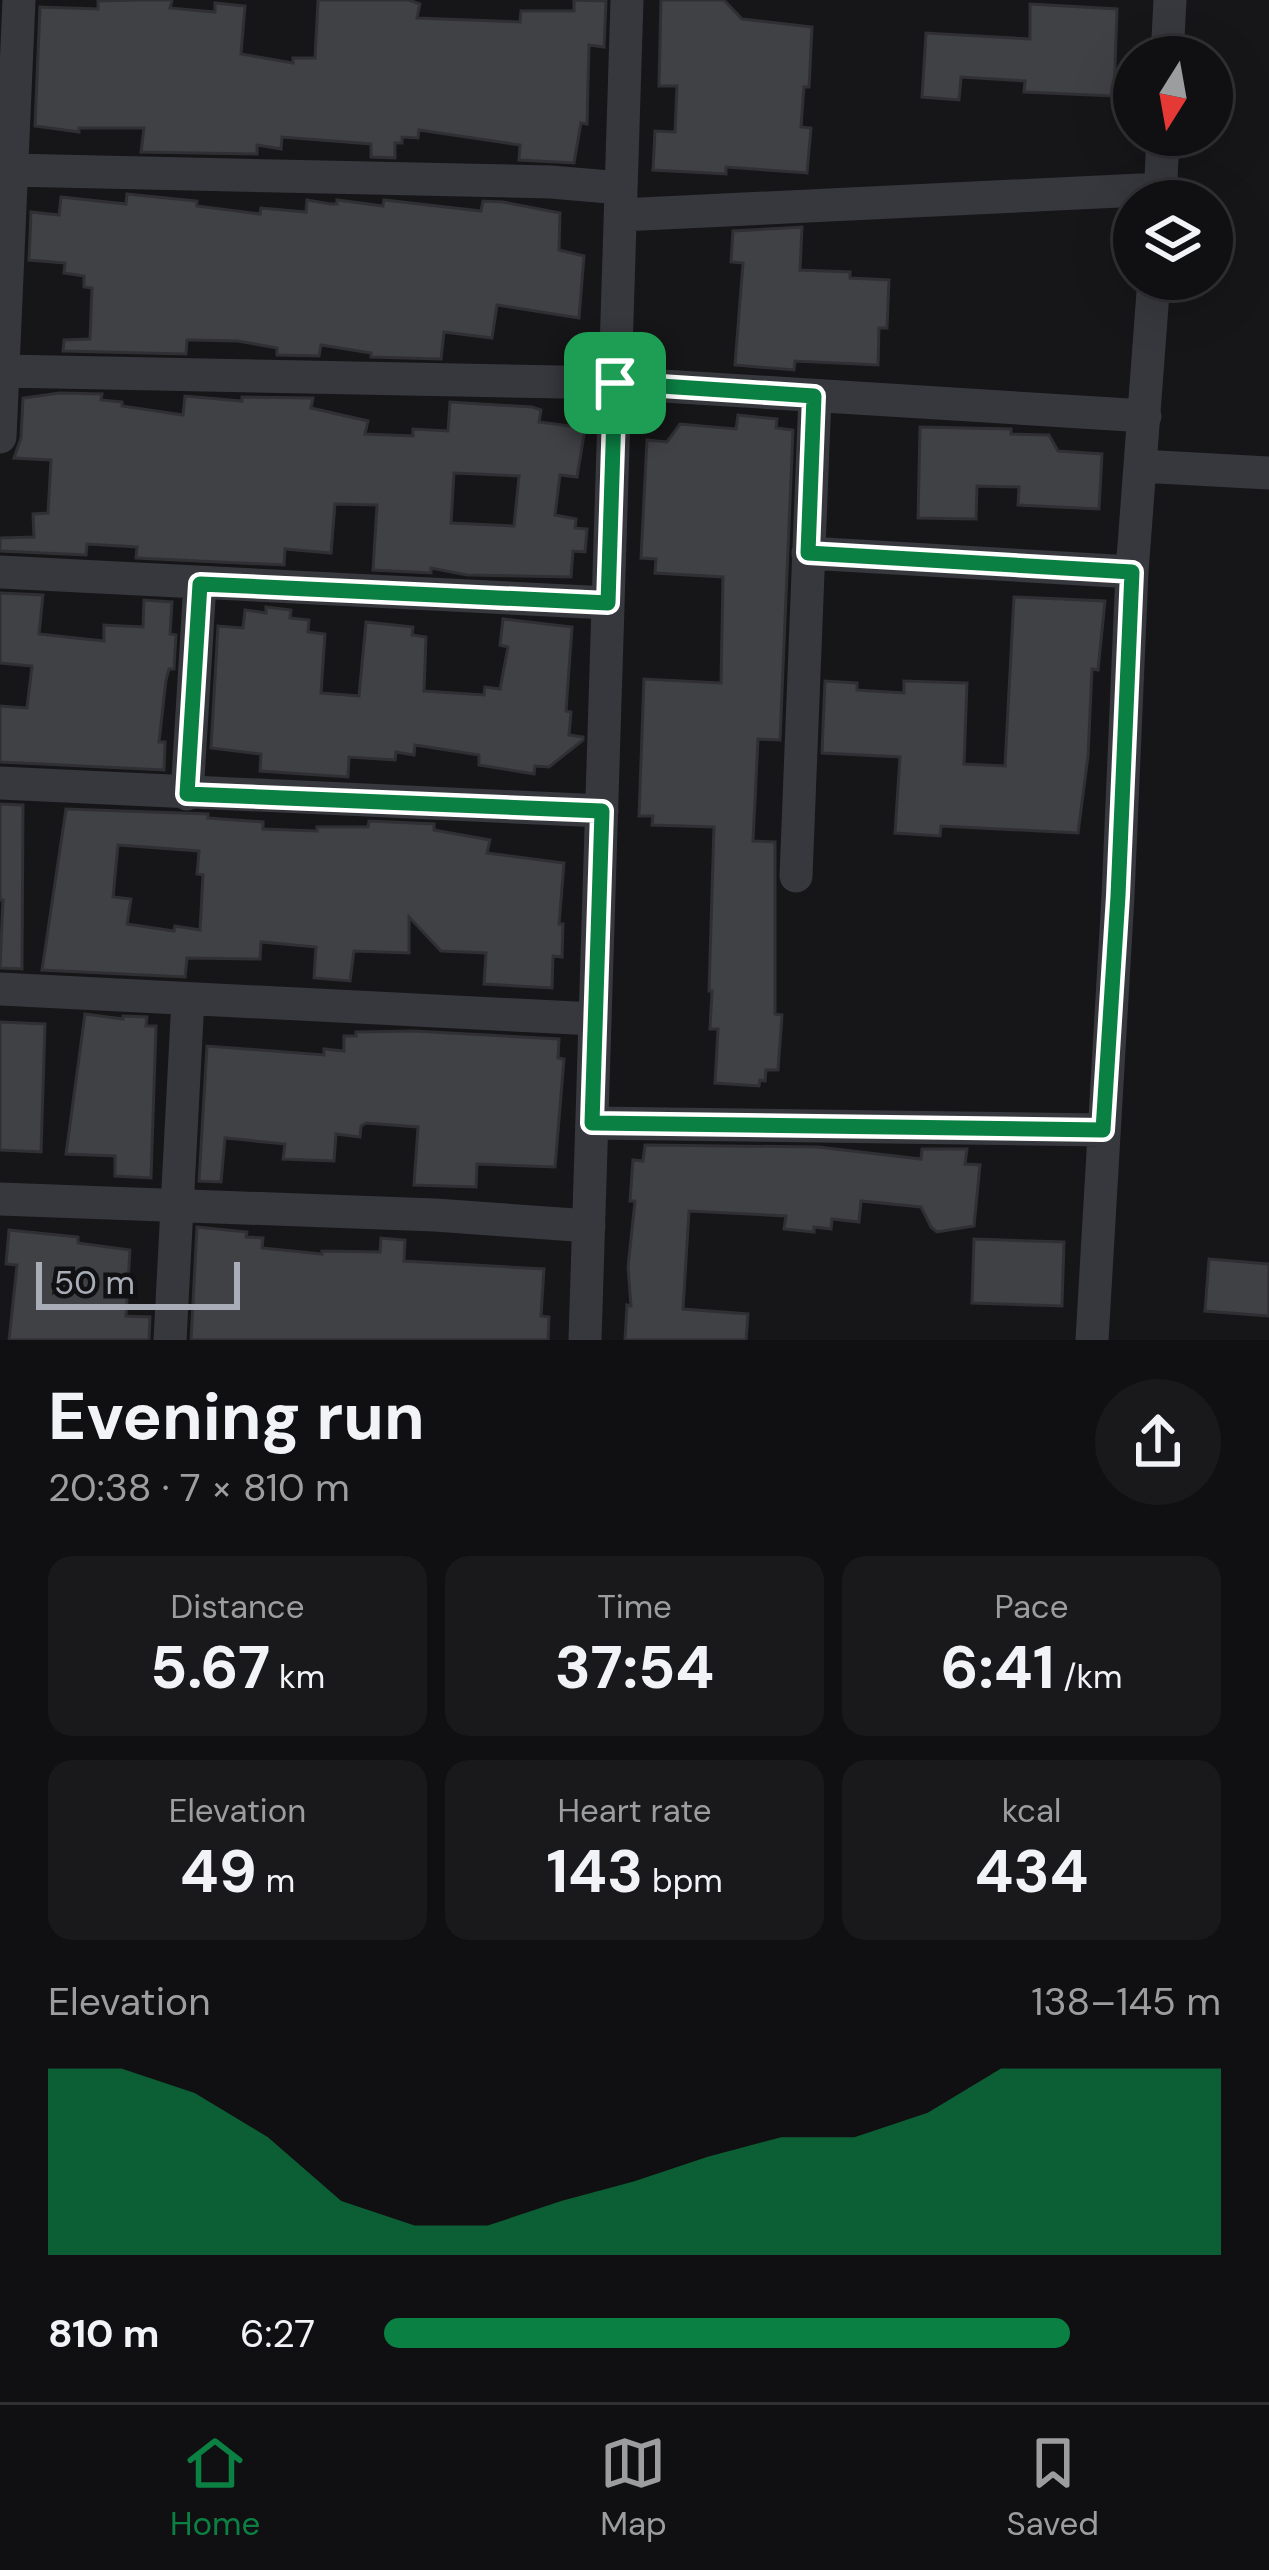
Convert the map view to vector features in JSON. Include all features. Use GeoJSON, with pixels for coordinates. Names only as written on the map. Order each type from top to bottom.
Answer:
{"type":"FeatureCollection","features":[{"type":"Feature","properties":{"kind":"street"},"geometry":{"type":"LineString","coordinates":[[0,437],[19,0]]}},
{"type":"Feature","properties":{"kind":"street"},"geometry":{"type":"LineString","coordinates":[[585,1340],[627,0]]}},
{"type":"Feature","properties":{"kind":"street"},"geometry":{"type":"LineString","coordinates":[[1168,36],[1170,0]]}},
{"type":"Feature","properties":{"kind":"street"},"geometry":{"type":"LineString","coordinates":[[11,170],[551,182],[621,202],[1113,196]]}},
{"type":"Feature","properties":{"kind":"street"},"geometry":{"type":"LineString","coordinates":[[1092,1340],[1132,572],[1153,300]]}},
{"type":"Feature","properties":{"kind":"street"},"geometry":{"type":"LineString","coordinates":[[5,371],[615,383],[1145,416]]}},
{"type":"Feature","properties":{"kind":"street"},"geometry":{"type":"LineString","coordinates":[[796,876],[814,396]]}},
{"type":"Feature","properties":{"kind":"street"},"geometry":{"type":"LineString","coordinates":[[1141,466],[1269,473]]}},
{"type":"Feature","properties":{"kind":"street"},"geometry":{"type":"LineString","coordinates":[[808,553],[1132,572]]}},
{"type":"Feature","properties":{"kind":"street"},"geometry":{"type":"LineString","coordinates":[[0,572],[608,603]]}},
{"type":"Feature","properties":{"kind":"street"},"geometry":{"type":"LineString","coordinates":[[187,794],[200,584]]}},
{"type":"Feature","properties":{"kind":"street"},"geometry":{"type":"LineString","coordinates":[[0,783],[602,811]]}},
{"type":"Feature","properties":{"kind":"street"},"geometry":{"type":"LineString","coordinates":[[0,989],[595,1019]]}},
{"type":"Feature","properties":{"kind":"street"},"geometry":{"type":"LineString","coordinates":[[170,1340],[188,999]]}},
{"type":"Feature","properties":{"kind":"street"},"geometry":{"type":"LineString","coordinates":[[592,1123],[1103,1130]]}},
{"type":"Feature","properties":{"kind":"street"},"geometry":{"type":"LineString","coordinates":[[0,1199],[589,1226]]}},
{"type":"Feature","properties":{"kind":"building"},"geometry":{"type":"Polygon","coordinates":[[[172,0],[170,8],[215,12],[215,3],[245,6],[241,54],[293,63],[293,58],[315,58],[318,0],[409,0],[420,4],[417,18],[520,22],[521,11],[574,11],[574,0],[606,1],[604,47],[589,45],[587,124],[581,123],[574,163],[519,160],[520,145],[419,130],[418,138],[402,137],[402,143],[395,143],[395,158],[371,157],[371,144],[282,137],[281,149],[257,145],[257,154],[141,152],[144,128],[79,128],[79,132],[35,126],[40,7],[98,9],[98,1],[172,0]]]}},
{"type":"Feature","properties":{"kind":"building"},"geometry":{"type":"Polygon","coordinates":[[[661,0],[724,0],[742,19],[812,27],[801,127],[811,128],[807,173],[726,167],[726,174],[653,170],[655,131],[675,132],[677,86],[659,86],[661,0]]]}},
{"type":"Feature","properties":{"kind":"building"},"geometry":{"type":"Polygon","coordinates":[[[1030,4],[1117,9],[1113,96],[1024,92],[1025,81],[961,77],[959,100],[922,97],[926,33],[1030,39],[1030,4]]]}},
{"type":"Feature","properties":{"kind":"building"},"geometry":{"type":"Polygon","coordinates":[[[127,194],[260,214],[261,208],[306,212],[307,200],[383,206],[384,200],[481,211],[483,201],[503,202],[560,213],[559,250],[584,256],[579,318],[497,305],[492,338],[444,332],[441,359],[371,357],[371,353],[321,345],[319,356],[277,355],[277,348],[238,341],[193,340],[187,340],[186,354],[63,351],[64,340],[90,339],[92,288],[84,287],[84,276],[64,273],[65,263],[29,260],[31,212],[59,215],[61,197],[126,204],[127,194]]]}},
{"type":"Feature","properties":{"kind":"building"},"geometry":{"type":"Polygon","coordinates":[[[802,227],[800,270],[889,280],[887,328],[879,328],[878,365],[795,361],[794,370],[735,365],[743,263],[731,262],[733,231],[802,227]]]}},
{"type":"Feature","properties":{"kind":"building"},"geometry":{"type":"Polygon","coordinates":[[[102,394],[101,400],[122,402],[122,406],[183,415],[185,396],[242,401],[242,397],[313,398],[311,408],[368,421],[365,434],[413,436],[413,429],[448,431],[450,402],[532,407],[541,410],[539,422],[585,428],[577,477],[560,475],[555,515],[576,519],[575,528],[587,529],[585,552],[573,551],[571,577],[467,575],[431,568],[431,573],[373,570],[377,505],[335,504],[331,553],[285,549],[284,565],[136,558],[137,547],[87,544],[86,555],[0,551],[0,538],[34,537],[33,514],[48,513],[51,460],[14,458],[21,438],[23,398],[102,394]],[[454,473],[451,523],[514,526],[519,476],[454,473]]]}},
{"type":"Feature","properties":{"kind":"building"},"geometry":{"type":"Polygon","coordinates":[[[738,415],[777,419],[776,428],[793,430],[780,740],[758,739],[753,841],[775,842],[775,1014],[782,1015],[778,1070],[766,1070],[759,1086],[715,1083],[718,1029],[710,1029],[709,991],[714,827],[652,825],[653,816],[639,816],[644,679],[721,683],[723,577],[655,573],[656,559],[641,558],[647,440],[667,442],[680,424],[736,429],[738,415]]]}},
{"type":"Feature","properties":{"kind":"building"},"geometry":{"type":"Polygon","coordinates":[[[920,427],[1011,429],[1011,434],[1049,435],[1058,451],[1102,454],[1099,509],[1018,505],[1019,487],[977,486],[976,519],[918,518],[920,427]]]}},
{"type":"Feature","properties":{"kind":"building"},"geometry":{"type":"Polygon","coordinates":[[[0,593],[43,595],[39,634],[104,641],[104,625],[143,627],[144,600],[172,602],[174,669],[169,669],[166,680],[159,742],[165,742],[164,770],[0,762],[0,706],[27,708],[32,666],[0,663],[0,593]]]}},
{"type":"Feature","properties":{"kind":"building"},"geometry":{"type":"Polygon","coordinates":[[[1014,597],[1105,601],[1098,670],[1092,669],[1078,833],[941,826],[940,836],[895,833],[900,757],[822,753],[825,681],[857,683],[857,690],[904,693],[904,681],[967,683],[964,764],[1005,766],[1014,597]]]}},
{"type":"Feature","properties":{"kind":"building"},"geometry":{"type":"Polygon","coordinates":[[[266,607],[291,610],[290,618],[309,620],[308,632],[325,634],[321,693],[359,696],[366,622],[413,627],[412,635],[426,637],[424,691],[484,695],[485,687],[500,689],[508,647],[500,645],[503,619],[572,627],[566,711],[571,712],[569,735],[583,740],[549,767],[535,766],[534,774],[479,765],[479,755],[415,745],[414,755],[396,752],[395,760],[349,757],[348,777],[260,771],[261,754],[211,748],[218,626],[243,628],[245,610],[266,613],[266,607]]]}},
{"type":"Feature","properties":{"kind":"building"},"geometry":{"type":"Polygon","coordinates":[[[0,804],[23,805],[22,969],[0,968],[0,804]]]}},
{"type":"Feature","properties":{"kind":"building"},"geometry":{"type":"Polygon","coordinates":[[[66,809],[208,814],[208,818],[263,822],[263,829],[317,831],[317,827],[368,827],[369,821],[434,824],[434,830],[490,840],[487,853],[564,863],[559,924],[563,924],[562,957],[553,956],[552,988],[484,984],[486,953],[441,951],[409,917],[409,953],[354,951],[350,981],[314,978],[316,947],[261,942],[260,959],[187,958],[185,977],[42,970],[66,809]],[[118,845],[113,897],[131,899],[127,924],[200,930],[203,875],[197,874],[199,851],[118,845]]]}},
{"type":"Feature","properties":{"kind":"building"},"geometry":{"type":"Polygon","coordinates":[[[85,1014],[147,1017],[146,1026],[156,1026],[151,1178],[115,1176],[115,1156],[66,1154],[85,1014]]]}},
{"type":"Feature","properties":{"kind":"building"},"geometry":{"type":"Polygon","coordinates":[[[0,1022],[45,1024],[41,1152],[0,1150],[0,1022]]]}},
{"type":"Feature","properties":{"kind":"building"},"geometry":{"type":"Polygon","coordinates":[[[356,1032],[559,1039],[558,1058],[564,1059],[555,1167],[477,1164],[476,1187],[414,1185],[418,1127],[366,1123],[360,1137],[336,1134],[334,1161],[283,1159],[285,1144],[225,1138],[221,1182],[199,1181],[207,1046],[324,1055],[324,1049],[344,1051],[344,1036],[356,1036],[356,1032]]]}},
{"type":"Feature","properties":{"kind":"building"},"geometry":{"type":"Polygon","coordinates":[[[645,1145],[818,1147],[921,1159],[922,1149],[967,1149],[965,1164],[980,1165],[974,1226],[937,1232],[921,1207],[861,1201],[859,1222],[832,1219],[831,1229],[814,1227],[814,1232],[784,1229],[786,1216],[689,1211],[683,1309],[748,1314],[746,1340],[625,1340],[627,1305],[631,1306],[633,1160],[643,1161],[645,1145]]]}},
{"type":"Feature","properties":{"kind":"building"},"geometry":{"type":"Polygon","coordinates":[[[197,1227],[247,1232],[246,1237],[263,1238],[262,1248],[322,1254],[380,1252],[381,1238],[405,1240],[404,1261],[544,1269],[541,1316],[549,1317],[548,1340],[191,1340],[197,1227]]]}},
{"type":"Feature","properties":{"kind":"building"},"geometry":{"type":"Polygon","coordinates":[[[9,1230],[78,1237],[78,1243],[130,1250],[126,1316],[150,1317],[149,1340],[9,1340],[17,1265],[6,1264],[9,1230]]]}},
{"type":"Feature","properties":{"kind":"building"},"geometry":{"type":"Polygon","coordinates":[[[974,1239],[1064,1242],[1062,1306],[972,1303],[974,1239]]]}},
{"type":"Feature","properties":{"kind":"building"},"geometry":{"type":"Polygon","coordinates":[[[1209,1259],[1269,1264],[1269,1316],[1205,1311],[1209,1259]]]}},
{"type":"Feature","properties":{"kind":"route"},"geometry":{"type":"LineString","coordinates":[[615,383],[814,396],[808,553],[1132,572],[1103,1130],[592,1123],[602,811],[187,794],[200,584],[608,603],[615,383]]}}]}
